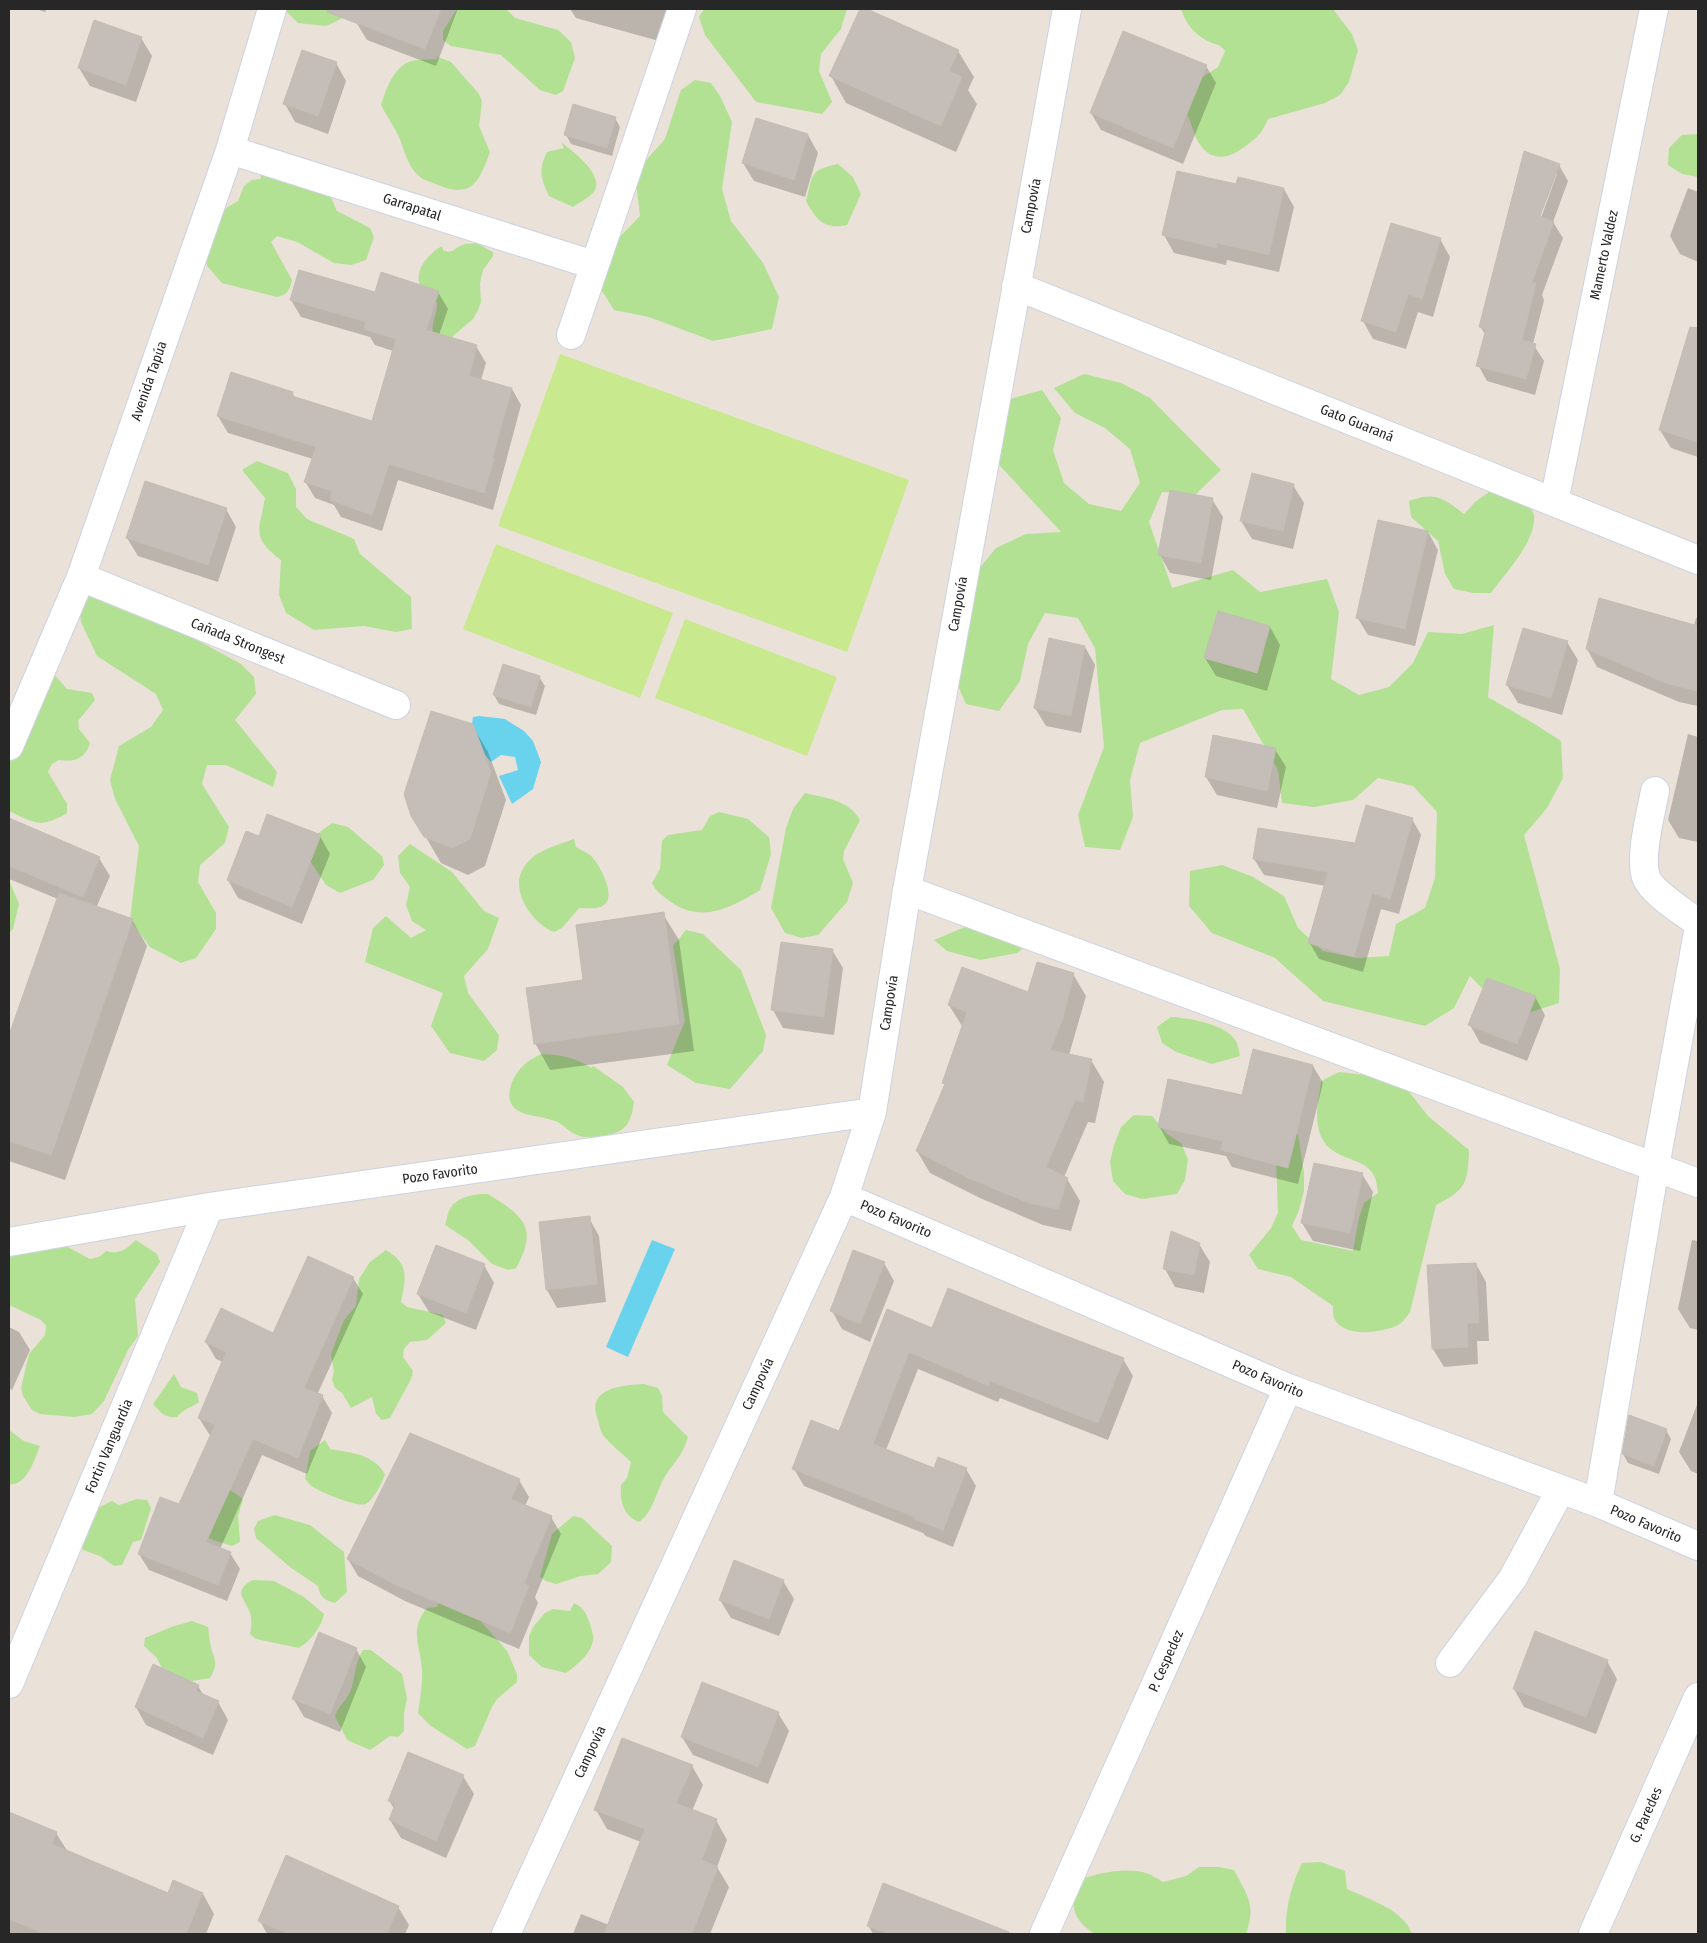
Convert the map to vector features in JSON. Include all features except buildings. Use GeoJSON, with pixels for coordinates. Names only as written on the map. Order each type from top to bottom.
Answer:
{"type":"FeatureCollection","features":[{"type":"Feature","properties":{"kind":"street","name":"Avenida Tapúa"},"geometry":{"type":"LineString","coordinates":[[9,746],[81,577],[230,150],[272,9]]}},
{"type":"Feature","properties":{"kind":"street"},"geometry":{"type":"LineString","coordinates":[[571,335],[682,9]]}},
{"type":"Feature","properties":{"kind":"street","name":"Campovía"},"geometry":{"type":"LineString","coordinates":[[506,1934],[844,1197],[872,1112],[907,890],[1067,9]]}},
{"type":"Feature","properties":{"kind":"street","name":"Mamerto Valdez"},"geometry":{"type":"LineString","coordinates":[[1554,502],[1654,9]]}},
{"type":"Feature","properties":{"kind":"street","name":"Garrapatal"},"geometry":{"type":"LineString","coordinates":[[230,150],[594,265]]}},
{"type":"Feature","properties":{"kind":"street","name":"Gato Guaraná"},"geometry":{"type":"LineString","coordinates":[[1016,286],[1698,560]]}},
{"type":"Feature","properties":{"kind":"street","name":"Cañada Strongest"},"geometry":{"type":"LineString","coordinates":[[81,577],[396,705]]}},
{"type":"Feature","properties":{"kind":"street"},"geometry":{"type":"LineString","coordinates":[[1655,792],[1643,862],[1646,878],[1660,894],[1698,923]]}},
{"type":"Feature","properties":{"kind":"street"},"geometry":{"type":"LineString","coordinates":[[907,890],[1698,1182]]}},
{"type":"Feature","properties":{"kind":"street"},"geometry":{"type":"LineString","coordinates":[[1598,1503],[1655,1167],[1698,932]]}},
{"type":"Feature","properties":{"kind":"street","name":"Pozo Favorito"},"geometry":{"type":"LineString","coordinates":[[9,1242],[209,1208],[872,1112]]}},
{"type":"Feature","properties":{"kind":"street","name":"Pozo Favorito"},"geometry":{"type":"LineString","coordinates":[[844,1197],[1288,1388],[1598,1503],[1698,1546]]}},
{"type":"Feature","properties":{"kind":"street","name":"Fortin Vanguardia"},"geometry":{"type":"LineString","coordinates":[[9,1684],[209,1208]]}},
{"type":"Feature","properties":{"kind":"street","name":"P. Cespedez"},"geometry":{"type":"LineString","coordinates":[[1044,1934],[1288,1388]]}},
{"type":"Feature","properties":{"kind":"street"},"geometry":{"type":"LineString","coordinates":[[1450,1663],[1513,1578],[1561,1489]]}},
{"type":"Feature","properties":{"kind":"street","name":"G. Paredes"},"geometry":{"type":"LineString","coordinates":[[1593,1934],[1698,1696]]}},
{"type":"Feature","properties":{"kind":"green space"},"geometry":{"type":"Polygon","coordinates":[[[284,9],[345,9],[343,18],[326,26],[298,23],[284,9]]]}},
{"type":"Feature","properties":{"kind":"green space"},"geometry":{"type":"Polygon","coordinates":[[[457,9],[506,9],[515,18],[558,30],[571,42],[575,58],[563,91],[556,95],[540,90],[501,55],[451,46],[443,40],[443,31],[457,9]]]}},
{"type":"Feature","properties":{"kind":"green space"},"geometry":{"type":"Polygon","coordinates":[[[704,9],[847,9],[841,29],[821,54],[819,71],[832,102],[822,114],[756,102],[705,35],[699,17],[704,9]]]}},
{"type":"Feature","properties":{"kind":"green space"},"geometry":{"type":"Polygon","coordinates":[[[1181,9],[1333,9],[1352,34],[1358,50],[1349,82],[1340,95],[1325,103],[1268,119],[1257,137],[1240,150],[1224,157],[1211,155],[1200,145],[1188,116],[1183,109],[1189,86],[1218,67],[1225,51],[1196,33],[1189,25],[1181,9]]]}},
{"type":"Feature","properties":{"kind":"green space"},"geometry":{"type":"Polygon","coordinates":[[[435,56],[451,62],[479,94],[482,101],[479,126],[490,152],[478,180],[466,189],[448,188],[427,181],[419,176],[409,162],[398,135],[381,105],[392,79],[405,63],[438,59],[435,56]]]}},
{"type":"Feature","properties":{"kind":"green space"},"geometry":{"type":"Polygon","coordinates":[[[695,80],[711,83],[720,96],[732,122],[722,189],[731,221],[763,263],[779,297],[772,329],[713,341],[649,317],[614,310],[597,283],[606,278],[610,247],[640,216],[636,182],[641,166],[665,139],[681,90],[695,80]]]}},
{"type":"Feature","properties":{"kind":"green space"},"geometry":{"type":"Polygon","coordinates":[[[1698,134],[1698,177],[1682,174],[1668,165],[1669,148],[1682,135],[1698,134]]]}},
{"type":"Feature","properties":{"kind":"green space"},"geometry":{"type":"Polygon","coordinates":[[[561,142],[585,163],[595,177],[595,190],[591,195],[573,207],[549,196],[542,179],[542,164],[547,152],[564,148],[561,142]]]}},
{"type":"Feature","properties":{"kind":"green space"},"geometry":{"type":"Polygon","coordinates":[[[258,162],[322,178],[337,211],[370,228],[374,237],[366,260],[351,265],[334,263],[297,242],[277,236],[271,242],[292,280],[286,293],[277,297],[222,283],[207,266],[203,230],[213,216],[238,201],[244,186],[252,180],[261,179],[258,162]]]}},
{"type":"Feature","properties":{"kind":"green space"},"geometry":{"type":"Polygon","coordinates":[[[838,164],[853,177],[861,194],[847,225],[833,226],[822,222],[806,201],[812,179],[817,171],[838,164]]]}},
{"type":"Feature","properties":{"kind":"green space"},"geometry":{"type":"Polygon","coordinates":[[[476,243],[493,252],[493,256],[483,270],[480,283],[481,302],[473,319],[453,336],[440,373],[433,336],[437,303],[422,289],[419,283],[420,271],[431,254],[442,246],[443,250],[449,252],[464,244],[476,243]]]}},
{"type":"Feature","properties":{"kind":"green space"},"geometry":{"type":"Polygon","coordinates":[[[560,354],[909,480],[847,652],[498,526],[560,354]]]}},
{"type":"Feature","properties":{"kind":"green space"},"geometry":{"type":"Polygon","coordinates":[[[1084,374],[1121,383],[1150,398],[1221,470],[1196,494],[1162,492],[1149,522],[1172,588],[1233,570],[1260,592],[1327,579],[1339,612],[1331,679],[1359,695],[1389,687],[1413,663],[1428,632],[1462,634],[1494,625],[1488,697],[1561,741],[1563,778],[1547,808],[1524,835],[1560,969],[1559,1003],[1525,1014],[1494,1000],[1470,976],[1454,1008],[1425,1026],[1323,1001],[1275,958],[1212,933],[1189,906],[1190,871],[1222,865],[1253,877],[1284,896],[1298,928],[1323,951],[1357,958],[1389,956],[1396,924],[1425,908],[1435,878],[1437,812],[1413,786],[1378,778],[1353,800],[1314,807],[1282,803],[1278,770],[1243,709],[1222,710],[1140,743],[1130,780],[1133,817],[1120,850],[1085,847],[1078,815],[1104,747],[1095,648],[1078,618],[1045,613],[1028,644],[1020,681],[999,711],[966,704],[952,672],[974,575],[996,548],[1026,534],[1061,532],[991,456],[1010,399],[1042,390],[1061,418],[1053,450],[1064,483],[1089,504],[1121,511],[1140,483],[1130,449],[1105,428],[1075,413],[1054,388],[1084,374]]]}},
{"type":"Feature","properties":{"kind":"green space"},"geometry":{"type":"Polygon","coordinates":[[[257,461],[288,473],[296,489],[296,507],[307,519],[354,539],[360,554],[411,597],[412,629],[396,632],[364,626],[314,630],[286,613],[279,595],[281,560],[271,552],[261,539],[260,526],[265,498],[242,470],[257,461]]]}},
{"type":"Feature","properties":{"kind":"green space"},"geometry":{"type":"Polygon","coordinates":[[[1489,492],[1516,495],[1524,501],[1534,515],[1531,535],[1512,567],[1491,593],[1473,593],[1454,589],[1445,574],[1438,541],[1411,517],[1409,501],[1426,497],[1438,498],[1464,514],[1475,502],[1489,492]]]}},
{"type":"Feature","properties":{"kind":"green space"},"geometry":{"type":"Polygon","coordinates":[[[496,544],[673,613],[640,698],[463,629],[496,544]]]}},
{"type":"Feature","properties":{"kind":"green space"},"geometry":{"type":"Polygon","coordinates":[[[90,587],[173,616],[195,639],[241,664],[254,677],[256,694],[235,720],[277,772],[273,787],[226,765],[207,765],[202,784],[229,827],[225,843],[200,865],[198,882],[216,913],[216,929],[196,958],[181,963],[150,947],[130,920],[139,846],[115,799],[110,780],[119,746],[151,727],[163,710],[156,694],[97,656],[81,622],[79,604],[90,587]]]}},
{"type":"Feature","properties":{"kind":"green space"},"geometry":{"type":"Polygon","coordinates":[[[685,619],[837,677],[807,756],[655,698],[685,619]]]}},
{"type":"Feature","properties":{"kind":"green space"},"geometry":{"type":"Polygon","coordinates":[[[53,673],[67,689],[92,693],[95,700],[78,721],[79,729],[90,743],[86,752],[74,760],[59,760],[52,764],[48,772],[67,804],[67,813],[44,823],[25,819],[9,811],[9,745],[53,673]]]}},
{"type":"Feature","properties":{"kind":"green space"},"geometry":{"type":"Polygon","coordinates":[[[805,793],[829,798],[843,804],[850,808],[860,820],[844,851],[843,859],[853,883],[847,902],[818,935],[802,938],[785,933],[771,908],[786,828],[793,809],[805,793]]]}},
{"type":"Feature","properties":{"kind":"green space"},"geometry":{"type":"Polygon","coordinates":[[[719,812],[748,819],[769,837],[771,854],[760,890],[739,902],[717,911],[694,912],[671,902],[660,894],[652,883],[660,869],[662,841],[668,835],[702,830],[710,816],[719,812]]]}},
{"type":"Feature","properties":{"kind":"green space"},"geometry":{"type":"Polygon","coordinates":[[[332,823],[348,827],[382,856],[384,865],[373,880],[340,893],[326,885],[306,855],[312,838],[332,823]]]}},
{"type":"Feature","properties":{"kind":"green space"},"geometry":{"type":"Polygon","coordinates":[[[574,839],[576,847],[590,855],[602,871],[609,893],[608,899],[600,907],[579,908],[562,928],[554,932],[547,929],[529,912],[519,889],[519,878],[525,865],[540,852],[574,839]]]}},
{"type":"Feature","properties":{"kind":"green space"},"geometry":{"type":"Polygon","coordinates":[[[410,844],[452,872],[484,911],[499,918],[488,949],[464,976],[468,993],[499,1035],[497,1050],[484,1061],[450,1053],[431,1026],[443,993],[365,962],[373,928],[386,916],[411,938],[426,930],[412,921],[406,905],[410,887],[400,873],[398,856],[410,844]]]}},
{"type":"Feature","properties":{"kind":"green space"},"geometry":{"type":"Polygon","coordinates":[[[9,880],[19,904],[13,929],[9,933],[9,880]]]}},
{"type":"Feature","properties":{"kind":"green space"},"geometry":{"type":"Polygon","coordinates":[[[984,919],[1032,941],[1017,953],[980,960],[947,951],[934,940],[984,919]]]}},
{"type":"Feature","properties":{"kind":"green space"},"geometry":{"type":"Polygon","coordinates":[[[686,930],[703,934],[741,970],[766,1035],[763,1051],[730,1089],[696,1083],[667,1065],[685,1021],[673,946],[686,930]]]}},
{"type":"Feature","properties":{"kind":"green space"},"geometry":{"type":"Polygon","coordinates":[[[1171,1017],[1206,1023],[1224,1030],[1236,1041],[1240,1056],[1212,1064],[1176,1052],[1162,1043],[1157,1027],[1171,1017]]]}},
{"type":"Feature","properties":{"kind":"green space"},"geometry":{"type":"Polygon","coordinates":[[[541,1054],[567,1057],[591,1068],[593,1066],[623,1087],[634,1102],[630,1118],[625,1127],[609,1135],[588,1137],[574,1134],[555,1121],[517,1110],[512,1105],[509,1093],[513,1080],[525,1064],[541,1054]]]}},
{"type":"Feature","properties":{"kind":"green space"},"geometry":{"type":"Polygon","coordinates":[[[1339,1072],[1393,1078],[1407,1089],[1428,1116],[1469,1150],[1468,1170],[1463,1184],[1454,1195],[1436,1205],[1410,1312],[1398,1325],[1381,1331],[1362,1332],[1345,1329],[1334,1318],[1333,1306],[1291,1277],[1258,1269],[1249,1255],[1271,1228],[1278,1213],[1276,1158],[1286,1121],[1298,1135],[1304,1173],[1304,1191],[1292,1226],[1301,1240],[1353,1251],[1359,1218],[1364,1203],[1378,1193],[1376,1180],[1370,1169],[1333,1151],[1325,1143],[1319,1132],[1317,1111],[1321,1081],[1339,1072]]]}},
{"type":"Feature","properties":{"kind":"green space"},"geometry":{"type":"Polygon","coordinates":[[[1134,1115],[1152,1116],[1167,1134],[1181,1143],[1188,1159],[1185,1180],[1177,1194],[1142,1199],[1125,1194],[1113,1181],[1110,1162],[1114,1145],[1121,1127],[1134,1115]]]}},
{"type":"Feature","properties":{"kind":"green space"},"geometry":{"type":"Polygon","coordinates":[[[488,1194],[510,1209],[524,1224],[526,1242],[523,1254],[516,1268],[508,1270],[492,1264],[468,1240],[445,1225],[449,1211],[457,1201],[472,1195],[488,1194]]]}},
{"type":"Feature","properties":{"kind":"green space"},"geometry":{"type":"Polygon","coordinates":[[[136,1240],[157,1254],[160,1262],[135,1299],[138,1336],[128,1350],[104,1401],[92,1414],[74,1417],[40,1414],[32,1410],[23,1396],[21,1388],[29,1354],[45,1335],[46,1326],[41,1320],[9,1305],[9,1254],[40,1241],[66,1246],[90,1259],[99,1257],[106,1251],[119,1252],[136,1240]]]}},
{"type":"Feature","properties":{"kind":"green space"},"geometry":{"type":"Polygon","coordinates":[[[386,1250],[403,1267],[405,1279],[401,1302],[407,1307],[443,1315],[446,1323],[427,1340],[410,1342],[404,1349],[403,1357],[413,1371],[411,1379],[390,1418],[382,1420],[376,1414],[372,1397],[351,1408],[342,1393],[335,1388],[332,1380],[334,1371],[331,1354],[344,1320],[356,1306],[359,1279],[370,1262],[386,1250]]]}},
{"type":"Feature","properties":{"kind":"green space"},"geometry":{"type":"Polygon","coordinates":[[[174,1374],[181,1387],[197,1393],[199,1402],[184,1410],[177,1417],[169,1417],[158,1410],[153,1404],[174,1374]]]}},
{"type":"Feature","properties":{"kind":"green space"},"geometry":{"type":"Polygon","coordinates":[[[644,1384],[658,1388],[662,1396],[663,1412],[688,1437],[681,1454],[663,1481],[648,1513],[639,1522],[626,1512],[621,1497],[621,1485],[627,1478],[631,1462],[603,1435],[595,1407],[597,1400],[609,1390],[617,1387],[644,1384]]]}},
{"type":"Feature","properties":{"kind":"green space"},"geometry":{"type":"Polygon","coordinates":[[[9,1430],[24,1441],[40,1446],[29,1471],[21,1481],[15,1484],[9,1484],[9,1430]]]}},
{"type":"Feature","properties":{"kind":"green space"},"geometry":{"type":"Polygon","coordinates":[[[325,1440],[330,1449],[354,1453],[368,1458],[380,1467],[385,1474],[372,1499],[366,1504],[355,1504],[329,1495],[314,1488],[305,1479],[310,1451],[325,1440]]]}},
{"type":"Feature","properties":{"kind":"green space"},"geometry":{"type":"Polygon","coordinates":[[[227,1481],[230,1490],[243,1499],[238,1516],[240,1542],[232,1546],[207,1538],[227,1481]]]}},
{"type":"Feature","properties":{"kind":"green space"},"geometry":{"type":"Polygon","coordinates":[[[137,1499],[147,1500],[151,1508],[141,1540],[133,1542],[122,1565],[114,1566],[100,1556],[83,1550],[79,1541],[96,1509],[112,1501],[119,1505],[137,1499]]]}},
{"type":"Feature","properties":{"kind":"green space"},"geometry":{"type":"Polygon","coordinates":[[[275,1515],[310,1525],[344,1552],[347,1592],[335,1603],[323,1597],[318,1586],[290,1567],[256,1538],[254,1529],[258,1521],[275,1515]]]}},
{"type":"Feature","properties":{"kind":"green space"},"geometry":{"type":"Polygon","coordinates":[[[573,1516],[582,1518],[612,1546],[611,1562],[598,1574],[581,1576],[556,1584],[546,1581],[540,1577],[552,1534],[573,1516]]]}},
{"type":"Feature","properties":{"kind":"green space"},"geometry":{"type":"Polygon","coordinates":[[[253,1580],[274,1581],[304,1597],[324,1614],[318,1629],[299,1648],[256,1639],[250,1634],[250,1612],[241,1593],[246,1584],[253,1580]]]}},
{"type":"Feature","properties":{"kind":"green space"},"geometry":{"type":"Polygon","coordinates":[[[440,1599],[472,1611],[507,1651],[517,1674],[517,1682],[497,1699],[492,1707],[475,1746],[467,1749],[431,1726],[418,1713],[422,1674],[417,1637],[418,1623],[427,1608],[437,1607],[440,1599]]]}},
{"type":"Feature","properties":{"kind":"green space"},"geometry":{"type":"Polygon","coordinates":[[[574,1603],[584,1611],[590,1624],[593,1634],[592,1645],[579,1663],[566,1673],[542,1667],[529,1655],[529,1636],[533,1627],[545,1613],[553,1609],[570,1611],[574,1603]]]}},
{"type":"Feature","properties":{"kind":"green space"},"geometry":{"type":"Polygon","coordinates":[[[192,1621],[208,1627],[215,1668],[210,1678],[192,1681],[185,1687],[169,1681],[156,1657],[144,1646],[145,1638],[171,1627],[192,1621]]]}},
{"type":"Feature","properties":{"kind":"green space"},"geometry":{"type":"Polygon","coordinates":[[[363,1650],[371,1650],[402,1674],[407,1698],[404,1714],[404,1731],[398,1737],[390,1736],[370,1750],[347,1740],[335,1716],[350,1692],[358,1660],[363,1650]]]}},
{"type":"Feature","properties":{"kind":"green space"},"geometry":{"type":"Polygon","coordinates":[[[1321,1862],[1345,1871],[1347,1889],[1375,1901],[1394,1912],[1408,1925],[1412,1934],[1286,1934],[1290,1898],[1302,1863],[1321,1862]]]}},
{"type":"Feature","properties":{"kind":"green space"},"geometry":{"type":"Polygon","coordinates":[[[1199,1867],[1219,1867],[1234,1870],[1249,1901],[1250,1915],[1246,1934],[1095,1934],[1081,1923],[1077,1917],[1074,1897],[1079,1880],[1103,1873],[1138,1871],[1163,1882],[1186,1876],[1199,1867]]]}},
{"type":"Feature","properties":{"kind":"water"},"geometry":{"type":"Polygon","coordinates":[[[473,717],[505,719],[524,731],[533,741],[541,762],[533,789],[512,804],[499,776],[518,770],[515,757],[501,755],[491,762],[470,737],[473,717]]]}},
{"type":"Feature","properties":{"kind":"water"},"geometry":{"type":"Polygon","coordinates":[[[652,1240],[675,1249],[628,1357],[606,1347],[652,1240]]]}}]}
